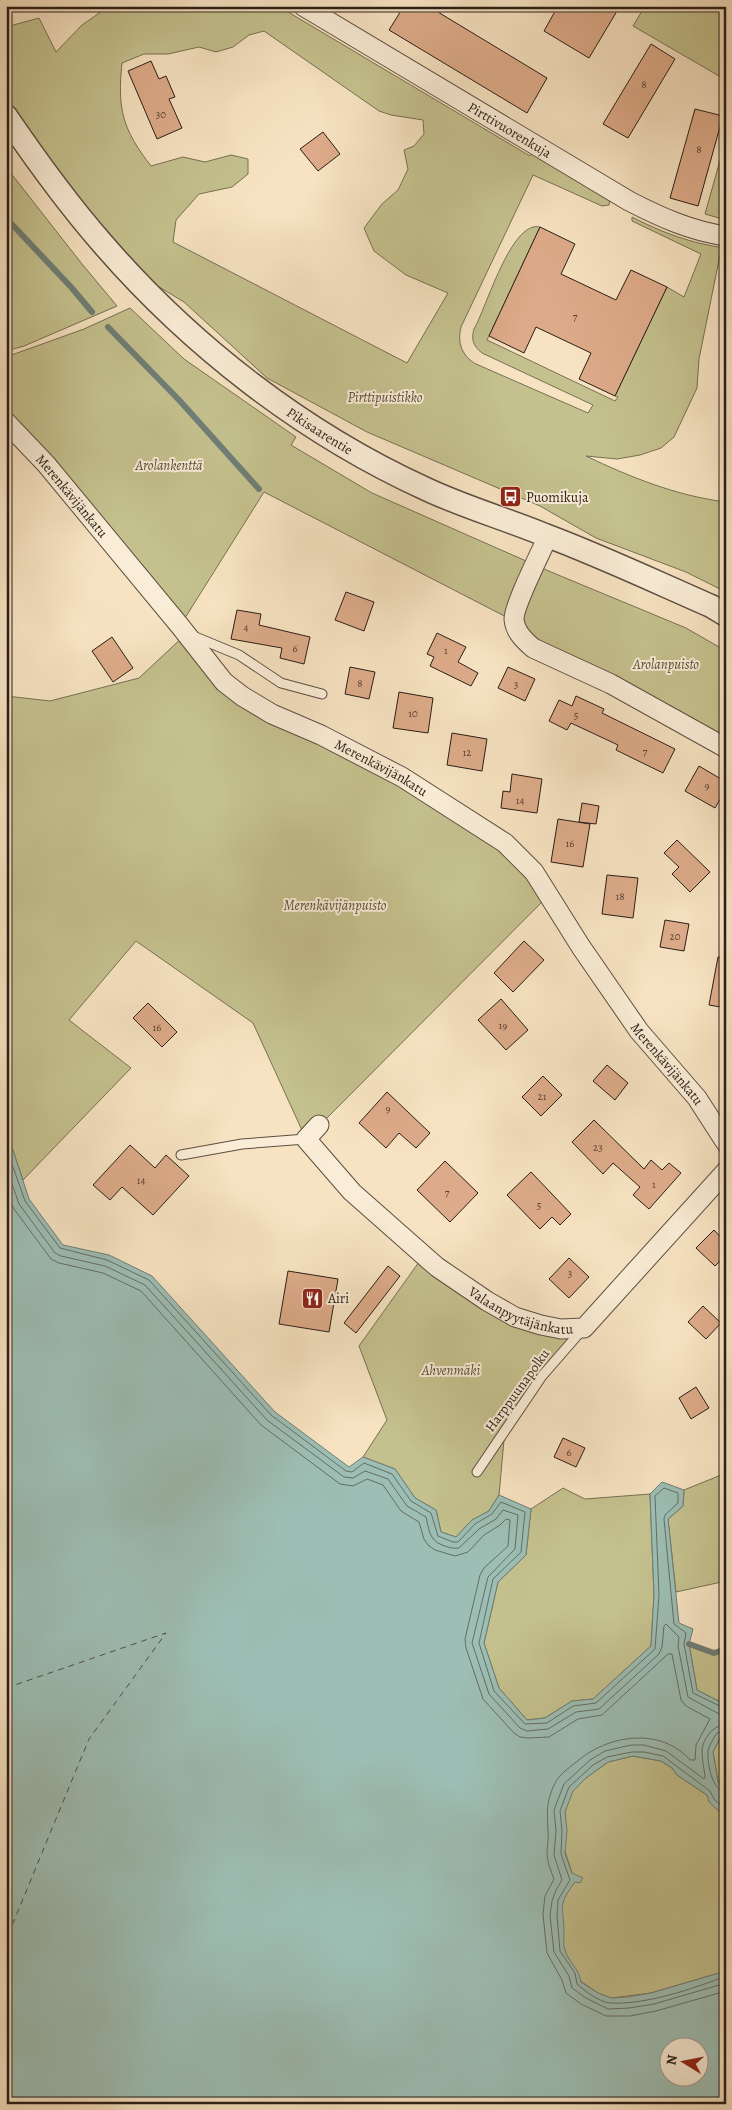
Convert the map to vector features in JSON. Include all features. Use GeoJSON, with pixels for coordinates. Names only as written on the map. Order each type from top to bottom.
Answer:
{"type":"FeatureCollection","features":[{"type":"Feature","properties":{"kind":"street","name":"Pirttivuorenkuja"},"geometry":{"type":"LineString","coordinates":[[303,6],[629,201],[675,223],[698,231],[726,236]]}},
{"type":"Feature","properties":{"kind":"street","name":"Pikisaarentie"},"geometry":{"type":"LineString","coordinates":[[6,116],[45,172],[116,258],[166,310],[206,347],[281,405],[327,436],[426,490],[548,536],[726,614]]}},
{"type":"Feature","properties":{"kind":"street","name":"Merenkävijänkatu"},"geometry":{"type":"LineString","coordinates":[[6,422],[46,464],[224,682],[242,696],[272,714],[322,735],[402,777],[505,843],[534,872],[581,947],[639,1031],[696,1098],[726,1143]]}},
{"type":"Feature","properties":{"kind":"street"},"geometry":{"type":"LineString","coordinates":[[548,536],[515,614],[516,629],[522,638],[533,648],[611,684],[726,748]]}},
{"type":"Feature","properties":{"kind":"street"},"geometry":{"type":"LineString","coordinates":[[306,1140],[319,1125]]}},
{"type":"Feature","properties":{"kind":"street","name":"Valaanpyytäjänkatu"},"geometry":{"type":"LineString","coordinates":[[306,1140],[352,1192],[437,1267],[487,1301],[515,1317],[561,1329],[584,1328],[726,1171]]}},
{"type":"Feature","properties":{"kind":"lane"},"geometry":{"type":"LineString","coordinates":[[186,634],[239,655],[281,683],[322,694]]}},
{"type":"Feature","properties":{"kind":"lane"},"geometry":{"type":"LineString","coordinates":[[181,1155],[242,1144],[306,1140]]}},
{"type":"Feature","properties":{"kind":"lane","name":"Harppuunapolku"},"geometry":{"type":"LineString","coordinates":[[477,1472],[542,1376],[584,1328]]}},
{"type":"Feature","properties":{"kind":"green space","name":"Pirttipuistikko"},"geometry":{"type":"Polygon","coordinates":[[[278,6],[530,156],[532,153],[610,200],[609,205],[602,206],[533,175],[461,327],[460,333],[460,344],[464,353],[471,361],[588,413],[593,405],[482,353],[473,342],[474,329],[501,268],[519,237],[529,229],[540,227],[487,340],[615,401],[618,397],[615,396],[667,287],[684,297],[701,254],[632,221],[632,217],[677,237],[701,244],[726,248],[726,253],[720,255],[699,359],[697,388],[674,437],[661,448],[640,455],[617,459],[586,456],[654,485],[726,502],[726,592],[686,572],[596,538],[540,506],[367,432],[267,378],[184,302],[156,285],[89,212],[26,129],[6,98],[6,27],[39,18],[56,52],[82,25],[108,7],[278,6]],[[264,31],[249,35],[233,47],[216,52],[199,47],[168,54],[144,54],[122,63],[120,94],[124,119],[134,141],[151,166],[183,157],[205,162],[231,155],[248,159],[248,174],[232,187],[199,194],[176,220],[173,242],[407,363],[448,293],[406,275],[374,251],[364,228],[382,204],[398,190],[408,169],[404,150],[414,146],[424,134],[423,120],[391,115],[379,111],[264,31]]]}},
{"type":"Feature","properties":{"kind":"green space"},"geometry":{"type":"Polygon","coordinates":[[[645,6],[726,6],[726,80],[633,26],[645,6]]]}},
{"type":"Feature","properties":{"kind":"green space"},"geometry":{"type":"Polygon","coordinates":[[[726,139],[726,220],[705,214],[726,139]]]}},
{"type":"Feature","properties":{"kind":"green space"},"geometry":{"type":"Polygon","coordinates":[[[6,167],[117,306],[24,346],[6,351],[6,167]]]}},
{"type":"Feature","properties":{"kind":"green space","name":"Arolankenttä"},"geometry":{"type":"Polygon","coordinates":[[[130,308],[184,359],[296,437],[291,445],[372,493],[551,572],[686,628],[726,651],[726,743],[555,652],[514,621],[264,492],[180,626],[6,422],[6,357],[84,329],[130,308]]]}},
{"type":"Feature","properties":{"kind":"green space","name":"Merenkävijänpuisto"},"geometry":{"type":"Polygon","coordinates":[[[186,634],[224,682],[452,807],[549,895],[306,1139],[253,1023],[136,941],[69,1020],[131,1068],[23,1180],[10,1142],[6,1140],[6,696],[50,701],[139,678],[186,634]]]}},
{"type":"Feature","properties":{"kind":"green space","name":"Ahvenmäki"},"geometry":{"type":"Polygon","coordinates":[[[424,1255],[487,1301],[584,1328],[505,1429],[499,1495],[489,1511],[472,1520],[456,1537],[441,1532],[436,1510],[415,1498],[395,1469],[363,1457],[387,1420],[359,1346],[424,1255]]]}},
{"type":"Feature","properties":{"kind":"green space"},"geometry":{"type":"Polygon","coordinates":[[[726,1473],[726,1581],[676,1592],[668,1519],[683,1506],[684,1490],[726,1473]]]}},
{"type":"Feature","properties":{"kind":"green space"},"geometry":{"type":"Polygon","coordinates":[[[563,1488],[585,1499],[650,1494],[654,1595],[651,1646],[593,1699],[572,1701],[545,1718],[527,1720],[499,1688],[484,1643],[498,1582],[526,1555],[531,1509],[563,1488]]]}},
{"type":"Feature","properties":{"kind":"green space"},"geometry":{"type":"Polygon","coordinates":[[[689,1644],[714,1653],[726,1649],[726,1705],[697,1690],[689,1644]]]}},
{"type":"Feature","properties":{"kind":"green space"},"geometry":{"type":"Polygon","coordinates":[[[721,1736],[726,1736],[726,1789],[718,1782],[713,1752],[721,1736]]]}},
{"type":"Feature","properties":{"kind":"green space"},"geometry":{"type":"Polygon","coordinates":[[[633,1756],[661,1761],[672,1768],[677,1775],[707,1795],[710,1802],[726,1818],[726,1971],[651,1993],[611,1998],[598,1993],[579,1980],[559,1940],[560,1909],[572,1873],[563,1845],[565,1812],[572,1791],[586,1778],[608,1762],[633,1756]]]}},
{"type":"Feature","properties":{"kind":"water"},"geometry":{"type":"Polygon","coordinates":[[[6,1140],[10,1141],[29,1199],[63,1245],[109,1255],[152,1276],[275,1412],[349,1467],[363,1457],[395,1469],[415,1498],[436,1510],[441,1532],[456,1537],[472,1520],[489,1511],[499,1495],[531,1509],[526,1555],[498,1582],[484,1643],[499,1688],[527,1720],[545,1718],[572,1701],[593,1699],[651,1646],[654,1595],[650,1494],[662,1482],[684,1490],[683,1506],[668,1519],[679,1623],[693,1629],[689,1644],[697,1690],[726,1705],[726,1736],[721,1736],[713,1752],[718,1782],[726,1789],[726,1818],[709,1802],[707,1795],[677,1775],[672,1768],[661,1761],[633,1756],[608,1762],[586,1778],[573,1791],[565,1812],[567,1830],[565,1854],[572,1873],[583,1878],[580,1883],[575,1882],[564,1901],[564,1948],[581,1982],[598,1993],[611,1998],[651,1993],[726,1971],[726,2104],[6,2104],[6,1140]]]}},
{"type":"Feature","properties":{"kind":"building"},"geometry":{"type":"Polygon","coordinates":[[[404,6],[428,6],[547,78],[527,113],[389,30],[404,6]]]}},
{"type":"Feature","properties":{"kind":"building"},"geometry":{"type":"Polygon","coordinates":[[[558,6],[620,6],[589,58],[544,31],[558,6]]]}},
{"type":"Feature","properties":{"kind":"building"},"geometry":{"type":"Polygon","coordinates":[[[651,44],[675,59],[628,138],[603,124],[651,44]]]}},
{"type":"Feature","properties":{"kind":"building"},"geometry":{"type":"Polygon","coordinates":[[[151,61],[159,79],[166,76],[175,97],[169,99],[182,128],[157,139],[128,71],[151,61]]]}},
{"type":"Feature","properties":{"kind":"building"},"geometry":{"type":"Polygon","coordinates":[[[695,109],[723,116],[698,206],[670,198],[695,109]]]}},
{"type":"Feature","properties":{"kind":"building"},"geometry":{"type":"Polygon","coordinates":[[[323,132],[340,154],[318,171],[300,149],[323,132]]]}},
{"type":"Feature","properties":{"kind":"building"},"geometry":{"type":"Polygon","coordinates":[[[540,227],[575,244],[561,274],[616,300],[631,270],[667,287],[615,396],[579,379],[591,353],[536,327],[524,353],[489,336],[540,227]]]}},
{"type":"Feature","properties":{"kind":"building"},"geometry":{"type":"Polygon","coordinates":[[[346,592],[374,602],[364,631],[335,620],[346,592]]]}},
{"type":"Feature","properties":{"kind":"building"},"geometry":{"type":"Polygon","coordinates":[[[237,610],[261,614],[259,625],[310,637],[304,664],[280,658],[282,648],[231,639],[237,610]]]}},
{"type":"Feature","properties":{"kind":"building"},"geometry":{"type":"Polygon","coordinates":[[[437,633],[466,647],[458,662],[478,673],[471,686],[430,666],[434,657],[427,654],[437,633]]]}},
{"type":"Feature","properties":{"kind":"building"},"geometry":{"type":"Polygon","coordinates":[[[112,637],[133,668],[113,682],[92,651],[112,637]]]}},
{"type":"Feature","properties":{"kind":"building"},"geometry":{"type":"Polygon","coordinates":[[[350,667],[375,672],[369,699],[345,694],[350,667]]]}},
{"type":"Feature","properties":{"kind":"building"},"geometry":{"type":"Polygon","coordinates":[[[508,667],[535,679],[525,701],[498,688],[508,667]]]}},
{"type":"Feature","properties":{"kind":"building"},"geometry":{"type":"Polygon","coordinates":[[[399,692],[433,698],[428,733],[393,728],[399,692]]]}},
{"type":"Feature","properties":{"kind":"building"},"geometry":{"type":"Polygon","coordinates":[[[576,696],[604,709],[602,713],[675,749],[663,773],[616,750],[618,745],[571,723],[567,730],[549,721],[559,700],[572,706],[576,696]]]}},
{"type":"Feature","properties":{"kind":"building"},"geometry":{"type":"Polygon","coordinates":[[[452,733],[487,739],[482,771],[447,765],[452,733]]]}},
{"type":"Feature","properties":{"kind":"building"},"geometry":{"type":"Polygon","coordinates":[[[699,766],[726,782],[726,789],[715,808],[685,791],[699,766]]]}},
{"type":"Feature","properties":{"kind":"building"},"geometry":{"type":"Polygon","coordinates":[[[512,774],[542,779],[537,813],[501,808],[503,791],[510,792],[512,774]]]}},
{"type":"Feature","properties":{"kind":"building"},"geometry":{"type":"Polygon","coordinates":[[[582,803],[599,806],[596,824],[579,822],[582,803]]]}},
{"type":"Feature","properties":{"kind":"building"},"geometry":{"type":"Polygon","coordinates":[[[558,819],[590,824],[583,867],[551,862],[558,819]]]}},
{"type":"Feature","properties":{"kind":"building"},"geometry":{"type":"Polygon","coordinates":[[[677,840],[710,872],[690,892],[672,874],[679,867],[664,853],[677,840]]]}},
{"type":"Feature","properties":{"kind":"building"},"geometry":{"type":"Polygon","coordinates":[[[607,875],[638,878],[633,918],[602,914],[607,875]]]}},
{"type":"Feature","properties":{"kind":"building"},"geometry":{"type":"Polygon","coordinates":[[[665,920],[689,924],[684,951],[660,947],[665,920]]]}},
{"type":"Feature","properties":{"kind":"building"},"geometry":{"type":"Polygon","coordinates":[[[524,941],[544,960],[513,992],[494,973],[524,941]]]}},
{"type":"Feature","properties":{"kind":"building"},"geometry":{"type":"Polygon","coordinates":[[[718,957],[726,957],[726,1008],[709,1005],[718,957]]]}},
{"type":"Feature","properties":{"kind":"building"},"geometry":{"type":"Polygon","coordinates":[[[501,999],[528,1030],[506,1050],[478,1020],[501,999]]]}},
{"type":"Feature","properties":{"kind":"building"},"geometry":{"type":"Polygon","coordinates":[[[148,1003],[177,1032],[162,1047],[133,1018],[148,1003]]]}},
{"type":"Feature","properties":{"kind":"building"},"geometry":{"type":"Polygon","coordinates":[[[607,1065],[628,1083],[615,1100],[593,1081],[607,1065]]]}},
{"type":"Feature","properties":{"kind":"building"},"geometry":{"type":"Polygon","coordinates":[[[543,1076],[562,1095],[541,1116],[522,1097],[543,1076]]]}},
{"type":"Feature","properties":{"kind":"building"},"geometry":{"type":"Polygon","coordinates":[[[387,1092],[430,1133],[416,1148],[399,1133],[386,1148],[359,1123],[387,1092]]]}},
{"type":"Feature","properties":{"kind":"building"},"geometry":{"type":"Polygon","coordinates":[[[594,1120],[644,1169],[651,1160],[662,1170],[669,1163],[681,1173],[649,1209],[633,1195],[640,1187],[613,1163],[603,1174],[572,1142],[594,1120]]]}},
{"type":"Feature","properties":{"kind":"building"},"geometry":{"type":"Polygon","coordinates":[[[130,1145],[155,1168],[166,1155],[189,1176],[153,1215],[122,1187],[110,1200],[93,1185],[130,1145]]]}},
{"type":"Feature","properties":{"kind":"building"},"geometry":{"type":"Polygon","coordinates":[[[445,1161],[478,1193],[450,1222],[417,1190],[445,1161]]]}},
{"type":"Feature","properties":{"kind":"building"},"geometry":{"type":"Polygon","coordinates":[[[531,1172],[571,1214],[560,1225],[552,1217],[540,1229],[507,1195],[531,1172]]]}},
{"type":"Feature","properties":{"kind":"building"},"geometry":{"type":"Polygon","coordinates":[[[714,1230],[726,1243],[726,1255],[715,1266],[696,1248],[714,1230]]]}},
{"type":"Feature","properties":{"kind":"building"},"geometry":{"type":"Polygon","coordinates":[[[569,1258],[589,1277],[569,1298],[549,1279],[569,1258]]]}},
{"type":"Feature","properties":{"kind":"building"},"geometry":{"type":"Polygon","coordinates":[[[388,1266],[400,1276],[356,1333],[344,1323],[388,1266]]]}},
{"type":"Feature","properties":{"kind":"building"},"geometry":{"type":"Polygon","coordinates":[[[288,1271],[338,1279],[329,1332],[279,1324],[288,1271]]]}},
{"type":"Feature","properties":{"kind":"building"},"geometry":{"type":"Polygon","coordinates":[[[703,1306],[721,1323],[706,1339],[688,1322],[703,1306]]]}},
{"type":"Feature","properties":{"kind":"building"},"geometry":{"type":"Polygon","coordinates":[[[696,1387],[709,1408],[691,1419],[679,1398],[696,1387]]]}},
{"type":"Feature","properties":{"kind":"building"},"geometry":{"type":"Polygon","coordinates":[[[563,1438],[585,1448],[576,1467],[554,1457],[563,1438]]]}},
{"type":"Feature","properties":{"kind":"waterway"},"geometry":{"type":"LineString","coordinates":[[6,218],[92,312]]}},
{"type":"Feature","properties":{"kind":"waterway"},"geometry":{"type":"LineString","coordinates":[[108,327],[180,401],[259,489]]}},
{"type":"Feature","properties":{"kind":"waterway"},"geometry":{"type":"LineString","coordinates":[[689,1644],[714,1653],[726,1649]]}},
{"type":"Feature","properties":{"kind":"ferry route"},"geometry":{"type":"LineString","coordinates":[[6,1688],[166,1633],[89,1739],[6,1940]]}},
{"type":"Feature","properties":{"kind":"place","name":"Puomikuja"},"geometry":{"type":"Point","coordinates":[510,497]}},
{"type":"Feature","properties":{"kind":"place","name":"Airi"},"geometry":{"type":"Point","coordinates":[312,1298]}},
{"type":"Feature","properties":{"kind":"park label","name":"Arolanpuisto"},"geometry":{"type":"Point","coordinates":[666,664]}}]}
